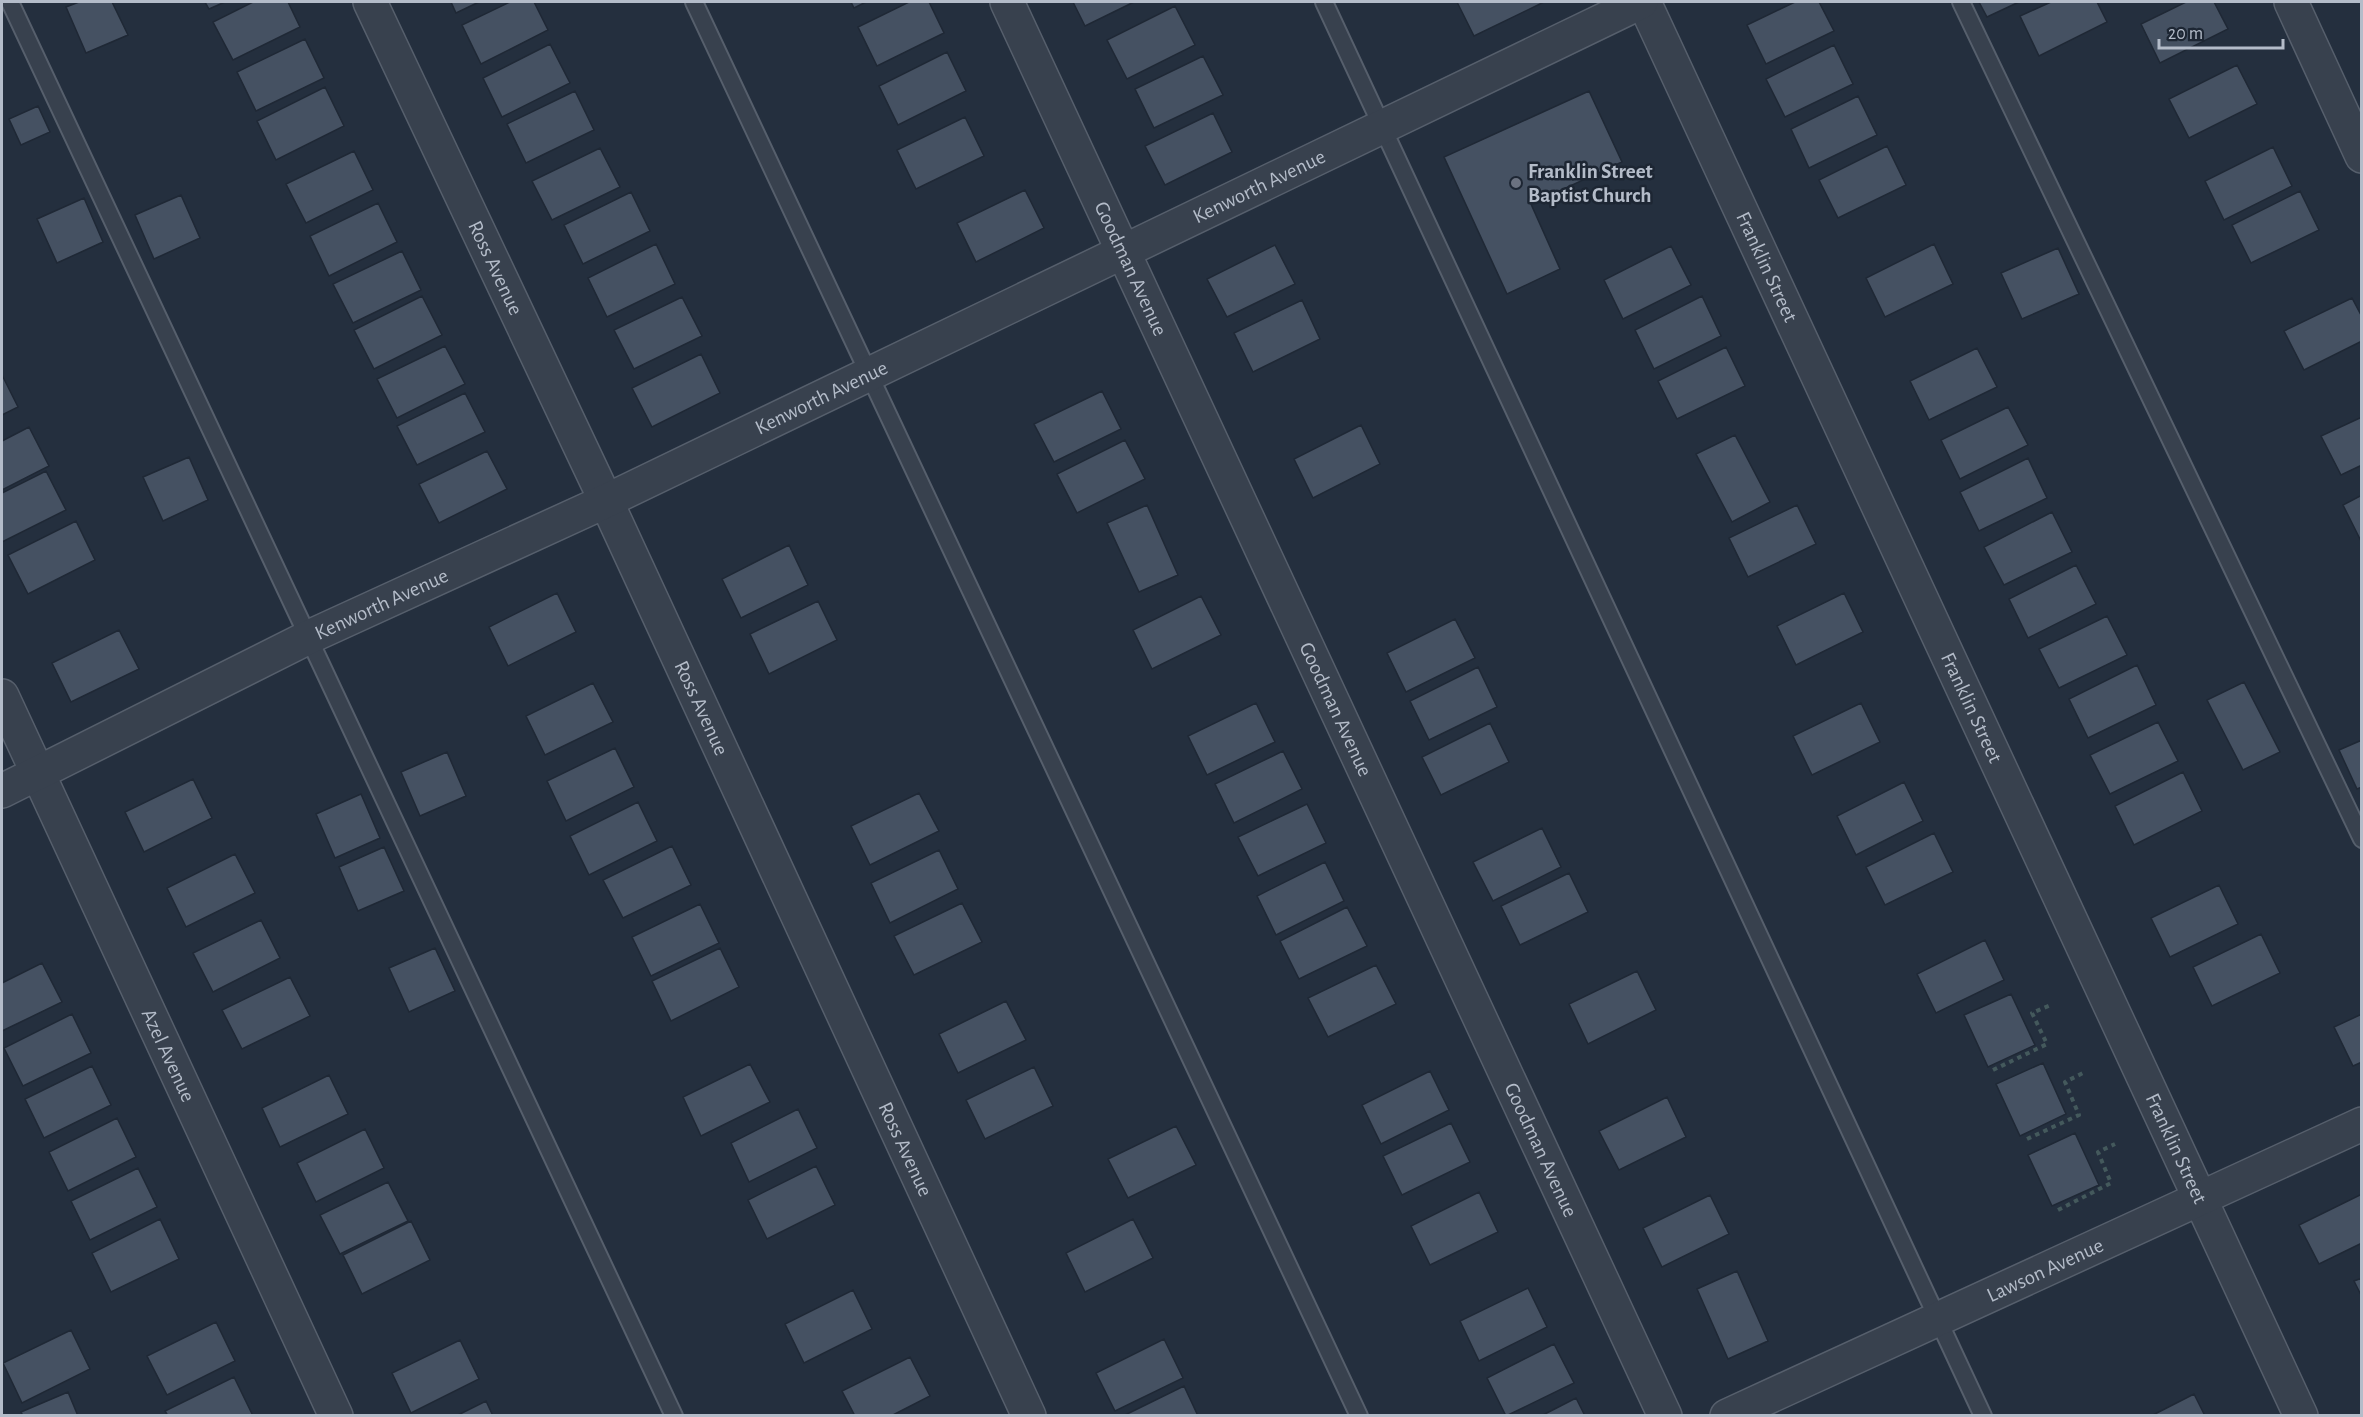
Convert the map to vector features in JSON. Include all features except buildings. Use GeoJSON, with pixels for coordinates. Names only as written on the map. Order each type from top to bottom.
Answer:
{"type":"FeatureCollection","features":[{"type":"Feature","properties":{"kind":"street","name":"Ross Avenue"},"geometry":{"type":"LineString","coordinates":[[369,2],[606,501],[1029,1416]]}},
{"type":"Feature","properties":{"kind":"street","name":"Goodman Avenue"},"geometry":{"type":"LineString","coordinates":[[1007,2],[1665,1416]]}},
{"type":"Feature","properties":{"kind":"street","name":"Kenworth Avenue"},"geometry":{"type":"LineString","coordinates":[[2,791],[309,637],[606,501],[867,373],[1642,2]]}},
{"type":"Feature","properties":{"kind":"street","name":"Franklin Street"},"geometry":{"type":"LineString","coordinates":[[1642,2],[2301,1416]]}},
{"type":"Feature","properties":{"kind":"street"},"geometry":{"type":"LineString","coordinates":[[2291,2],[2361,156]]}},
{"type":"Feature","properties":{"kind":"street","name":"Azel Avenue"},"geometry":{"type":"LineString","coordinates":[[2,696],[336,1416]]}},
{"type":"Feature","properties":{"kind":"street","name":"Lawson Avenue"},"geometry":{"type":"LineString","coordinates":[[1727,1416],[2361,1124]]}},
{"type":"Feature","properties":{"kind":"lane"},"geometry":{"type":"LineString","coordinates":[[10,2],[674,1416]]}},
{"type":"Feature","properties":{"kind":"lane"},"geometry":{"type":"LineString","coordinates":[[694,2],[1359,1416]]}},
{"type":"Feature","properties":{"kind":"lane"},"geometry":{"type":"LineString","coordinates":[[1324,2],[1983,1416]]}},
{"type":"Feature","properties":{"kind":"lane"},"geometry":{"type":"LineString","coordinates":[[1961,2],[2361,839]]}},
{"type":"Feature","properties":{"kind":"path"},"geometry":{"type":"LineString","coordinates":[[1994,1070],[2047,1044],[2032,1012],[2051,1005]]}},
{"type":"Feature","properties":{"kind":"path"},"geometry":{"type":"LineString","coordinates":[[2027,1139],[2079,1115],[2065,1082],[2083,1073]]}},
{"type":"Feature","properties":{"kind":"path"},"geometry":{"type":"LineString","coordinates":[[2058,1210],[2111,1184],[2098,1152],[2115,1144]]}},
{"type":"Feature","properties":{"kind":"place","name":"Franklin Street Baptist Church"},"geometry":{"type":"Point","coordinates":[1516,183]}}]}
